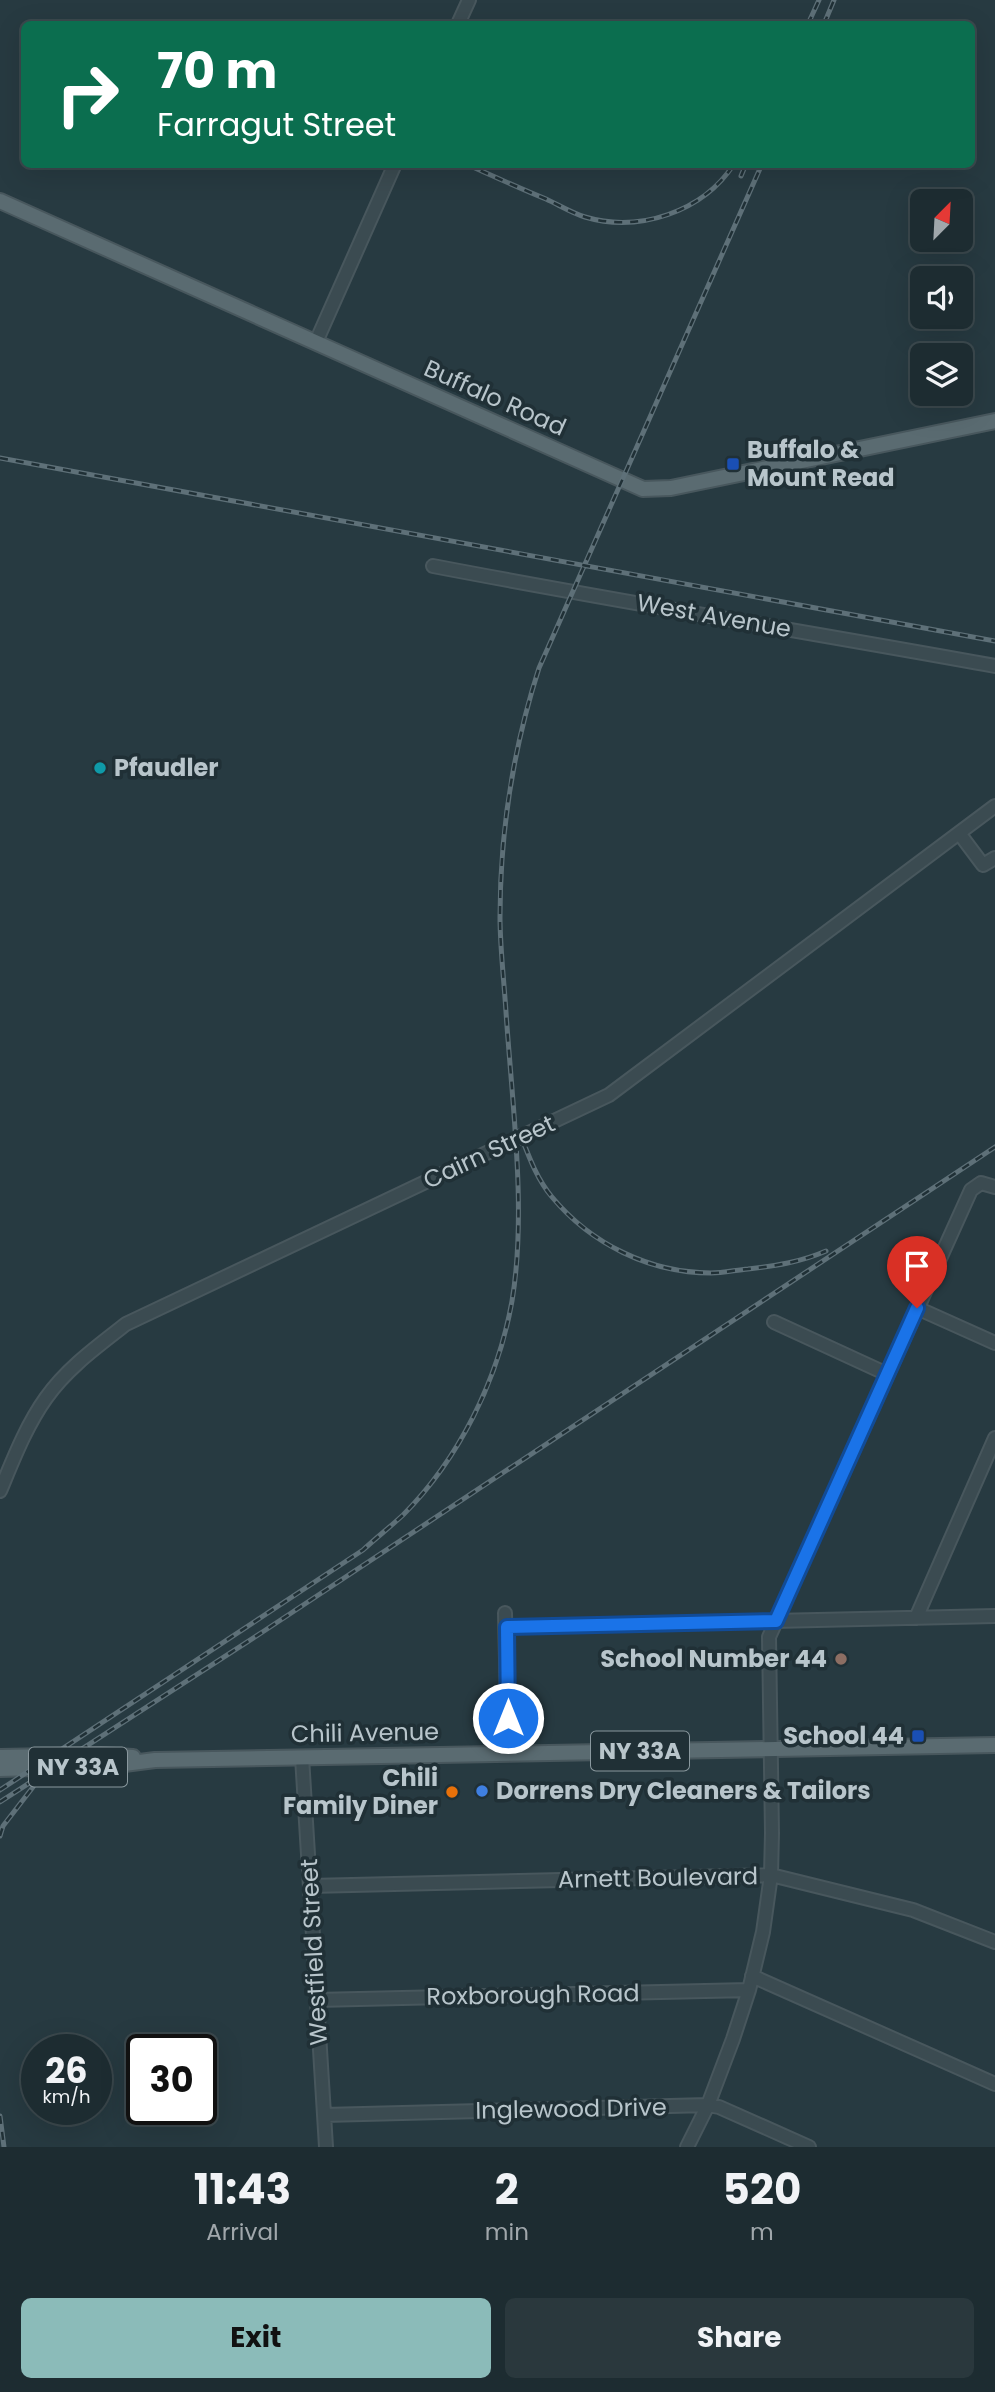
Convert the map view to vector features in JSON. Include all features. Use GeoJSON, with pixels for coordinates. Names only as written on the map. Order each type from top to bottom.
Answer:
{"type":"FeatureCollection","features":[{"type":"Feature","properties":{"kind":"main road","name":"Buffalo Road"},"geometry":{"type":"LineString","coordinates":[[0,201],[643,489],[671,488],[995,421]]}},
{"type":"Feature","properties":{"kind":"main road","name":"Chili Avenue"},"geometry":{"type":"LineString","coordinates":[[0,1769],[109,1766],[155,1760],[995,1745]]}},
{"type":"Feature","properties":{"kind":"main road","name":"Chili Avenue"},"geometry":{"type":"LineString","coordinates":[[0,1757],[100,1755],[155,1760]]}},
{"type":"Feature","properties":{"kind":"street"},"geometry":{"type":"LineString","coordinates":[[459,21],[468,0]]}},
{"type":"Feature","properties":{"kind":"street"},"geometry":{"type":"LineString","coordinates":[[316,342],[393,168]]}},
{"type":"Feature","properties":{"kind":"street","name":"West Avenue"},"geometry":{"type":"LineString","coordinates":[[433,566],[995,666]]}},
{"type":"Feature","properties":{"kind":"street","name":"Cairn Street"},"geometry":{"type":"LineString","coordinates":[[0,1491],[22,1441],[46,1399],[80,1360],[126,1324],[609,1095],[995,806]]}},
{"type":"Feature","properties":{"kind":"street"},"geometry":{"type":"LineString","coordinates":[[959,833],[983,865],[995,858]]}},
{"type":"Feature","properties":{"kind":"street"},"geometry":{"type":"LineString","coordinates":[[687,2147],[708,2105],[733,2039],[749,1990],[762,1932],[771,1875],[769,1642],[776,1621],[971,1190],[976,1185],[984,1184],[995,1187]]}},
{"type":"Feature","properties":{"kind":"street"},"geometry":{"type":"LineString","coordinates":[[917,1308],[995,1343]]}},
{"type":"Feature","properties":{"kind":"street"},"geometry":{"type":"LineString","coordinates":[[775,1322],[887,1374]]}},
{"type":"Feature","properties":{"kind":"street"},"geometry":{"type":"LineString","coordinates":[[916,1618],[995,1438]]}},
{"type":"Feature","properties":{"kind":"street"},"geometry":{"type":"LineString","coordinates":[[508,1753],[506,1620],[776,1621],[995,1616]]}},
{"type":"Feature","properties":{"kind":"street","name":"Westfield Street"},"geometry":{"type":"LineString","coordinates":[[302,1757],[326,2147]]}},
{"type":"Feature","properties":{"kind":"street","name":"Arnett Boulevard"},"geometry":{"type":"LineString","coordinates":[[310,1886],[771,1875],[913,1910],[995,1942]]}},
{"type":"Feature","properties":{"kind":"street"},"geometry":{"type":"LineString","coordinates":[[752,1976],[995,2084]]}},
{"type":"Feature","properties":{"kind":"street","name":"Roxborough Road"},"geometry":{"type":"LineString","coordinates":[[316,2000],[749,1990]]}},
{"type":"Feature","properties":{"kind":"street","name":"Inglewood Drive"},"geometry":{"type":"LineString","coordinates":[[324,2115],[708,2105],[719,2107],[809,2147]]}},
{"type":"Feature","properties":{"kind":"railway"},"geometry":{"type":"LineString","coordinates":[[809,21],[819,0]]}},
{"type":"Feature","properties":{"kind":"railway"},"geometry":{"type":"LineString","coordinates":[[825,21],[834,0]]}},
{"type":"Feature","properties":{"kind":"railway"},"geometry":{"type":"LineString","coordinates":[[475,168],[580,215],[606,221],[627,222],[648,220],[687,206],[705,195],[731,168]]}},
{"type":"Feature","properties":{"kind":"railway"},"geometry":{"type":"LineString","coordinates":[[741,176],[744,168]]}},
{"type":"Feature","properties":{"kind":"railway"},"geometry":{"type":"LineString","coordinates":[[0,1790],[363,1550],[403,1515],[423,1493],[442,1469],[473,1417],[486,1389],[506,1331],[516,1267],[517,1157],[500,917],[505,822],[522,729],[539,668],[760,168]]}},
{"type":"Feature","properties":{"kind":"railway"},"geometry":{"type":"LineString","coordinates":[[0,458],[995,641]]}},
{"type":"Feature","properties":{"kind":"railway"},"geometry":{"type":"LineString","coordinates":[[519,1131],[533,1166],[552,1197],[585,1229],[623,1253],[666,1268],[716,1273],[788,1263],[826,1251]]}},
{"type":"Feature","properties":{"kind":"railway"},"geometry":{"type":"LineString","coordinates":[[0,1802],[264,1631],[995,1147]]}},
{"type":"Feature","properties":{"kind":"railway"},"geometry":{"type":"LineString","coordinates":[[0,1836],[3,1826],[33,1787]]}},
{"type":"Feature","properties":{"kind":"railway"},"geometry":{"type":"LineString","coordinates":[[0,2116],[4,2147]]}},
{"type":"Feature","properties":{"kind":"place","name":"Buffalo & Mount Read"},"geometry":{"type":"Point","coordinates":[733,464]}},
{"type":"Feature","properties":{"kind":"place","name":"Pfaudler"},"geometry":{"type":"Point","coordinates":[100,768]}},
{"type":"Feature","properties":{"kind":"place","name":"School Number 44"},"geometry":{"type":"Point","coordinates":[841,1659]}},
{"type":"Feature","properties":{"kind":"place","name":"School 44"},"geometry":{"type":"Point","coordinates":[918,1736]}},
{"type":"Feature","properties":{"kind":"place","name":"Dorrens Dry Cleaners & Tailors"},"geometry":{"type":"Point","coordinates":[482,1791]}},
{"type":"Feature","properties":{"kind":"place","name":"Chili Family Diner"},"geometry":{"type":"Point","coordinates":[452,1792]}},
{"type":"Feature","properties":{"kind":"route"},"geometry":{"type":"LineString","coordinates":[[508,1718],[507,1627],[776,1621],[917,1308]]}}]}
